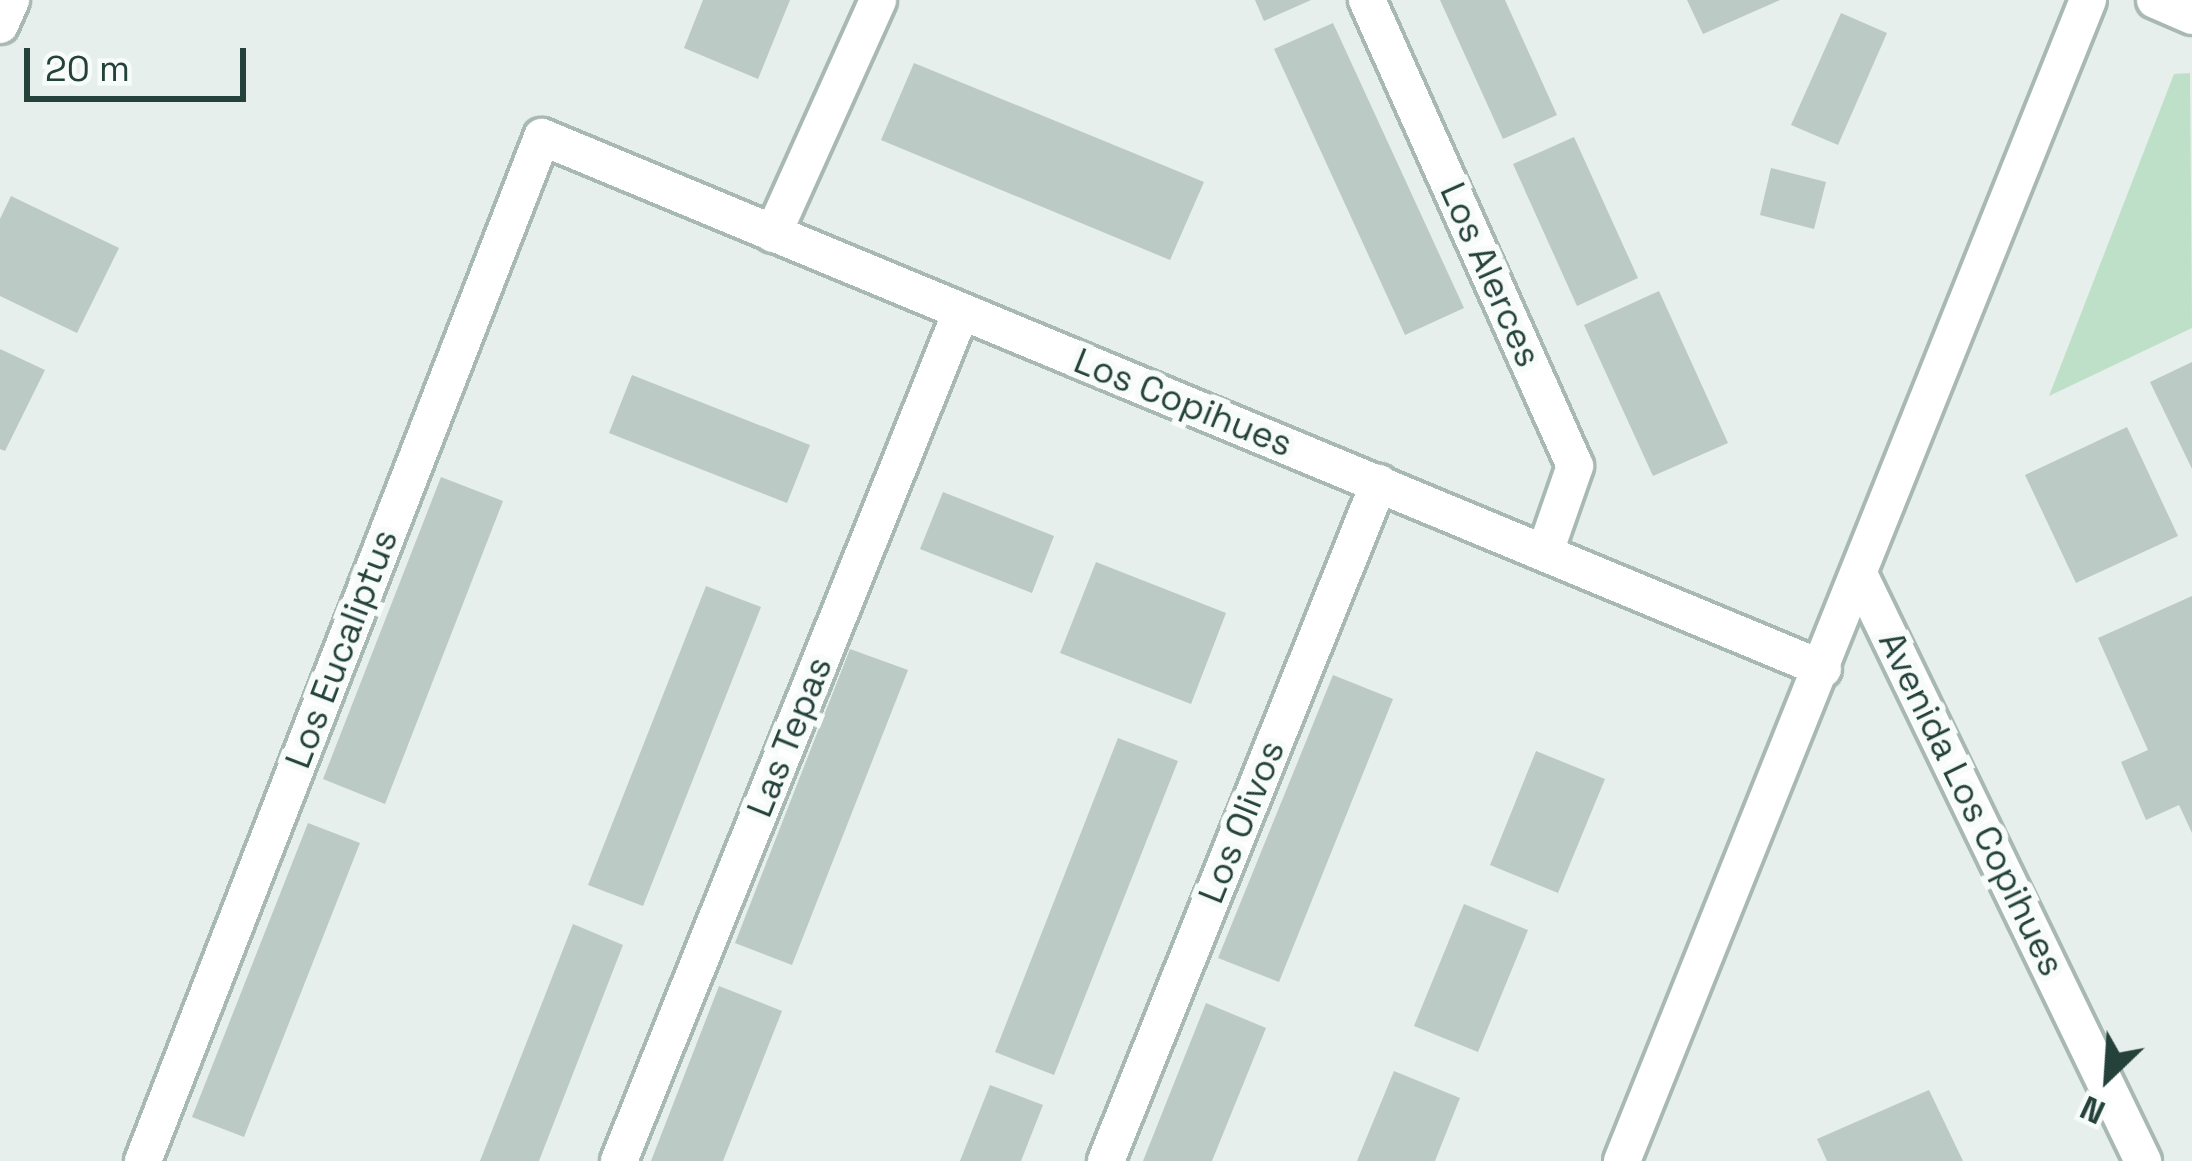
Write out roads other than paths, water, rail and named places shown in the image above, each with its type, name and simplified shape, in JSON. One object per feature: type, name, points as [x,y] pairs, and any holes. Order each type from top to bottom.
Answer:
[{"type":"street","points":[[0,25],[11,0]]},
{"type":"street","points":[[773,234],[878,0]]},
{"type":"street","name":"Los Alerces","points":[[1367,0],[1575,466],[1546,552]]},
{"type":"street","points":[[1622,1161],[1861,578],[2088,0]]},
{"type":"street","points":[[2155,0],[2192,16]]},
{"type":"street","name":"Los Copihues","points":[[542,137],[1823,669]]},
{"type":"street","name":"Los Eucaliptus","points":[[142,1161],[542,137]]},
{"type":"street","name":"Las Tepas","points":[[619,1161],[961,312]]},
{"type":"street","name":"Los Olivos","points":[[1106,1161],[1379,483]]},
{"type":"street","name":"Avenida Los Copihues","points":[[1861,578],[2143,1161]]}]
